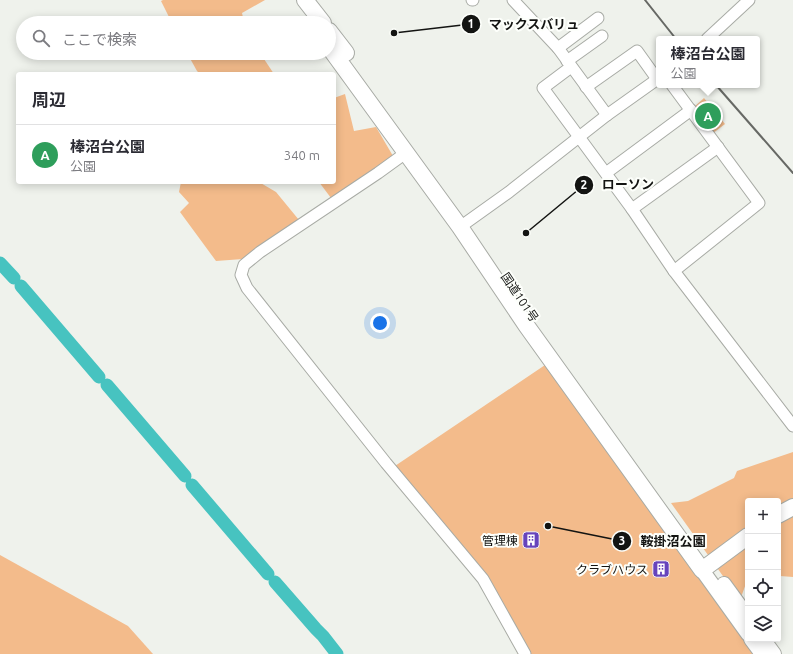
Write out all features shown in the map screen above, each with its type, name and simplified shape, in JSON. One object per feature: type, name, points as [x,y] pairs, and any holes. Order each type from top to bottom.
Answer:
[{"type":"highway","points":[[293,0],[306,16]]},
{"type":"highway","points":[[305,0],[318,16]]},
{"type":"highway","name":"国道101号","points":[[336,41],[464,224],[536,321],[706,567]]},
{"type":"highway","name":"国道101号","points":[[336,56],[407,152],[464,224]]},
{"type":"highway","points":[[781,513],[793,507]]},
{"type":"highway","points":[[706,567],[745,538]]},
{"type":"main road","points":[[706,567],[745,613]]},
{"type":"main road","points":[[706,567],[745,629]]},
{"type":"main road","points":[[753,642],[762,654]]},
{"type":"main road","points":[[765,642],[774,654]]},
{"type":"street","points":[[709,36],[749,0]]},
{"type":"street","points":[[518,2],[558,48],[607,115]]},
{"type":"street","points":[[558,48],[598,18]]},
{"type":"street","points":[[602,36],[543,88],[632,209],[674,271],[793,426]]},
{"type":"street","points":[[586,87],[637,50],[656,75]]},
{"type":"street","points":[[464,224],[509,192],[607,115],[656,79]]},
{"type":"street","points":[[674,88],[759,203],[674,271]]},
{"type":"street","points":[[606,173],[691,110]]},
{"type":"street","points":[[632,209],[718,148]]},
{"type":"street","points":[[407,152],[260,252],[244,265],[241,275],[247,288],[281,333],[386,463],[483,578],[524,654]]},
{"type":"shaded area","points":[[265,0],[242,13],[243,16],[168,16],[161,1]]},
{"type":"shaded area","points":[[191,60],[265,60],[273,72],[198,72]]},
{"type":"shaded area","points":[[345,94],[354,131],[376,127],[393,156],[334,202],[320,184],[336,184],[336,97]]},
{"type":"shaded area","points":[[704,98],[725,124],[712,134],[692,109]]},
{"type":"shaded area","points":[[181,184],[262,184],[276,192],[299,220],[243,259],[216,261],[180,212],[189,203],[179,192]]},
{"type":"shaded area","points":[[548,363],[754,654],[518,654],[478,580],[386,472]]},
{"type":"shaded area","points":[[793,452],[793,577],[781,576],[781,498],[745,498],[745,586],[740,600],[671,503],[688,501],[734,478],[737,471]]},
{"type":"shaded area","points":[[0,555],[128,626],[153,654],[0,654]]},
{"type":"waterway","points":[[0,263],[14,278]]},
{"type":"waterway","points":[[21,286],[99,377]]},
{"type":"waterway","points":[[107,385],[185,476]]},
{"type":"waterway","points":[[192,485],[268,574]]},
{"type":"waterway","points":[[275,582],[337,654]]},
{"type":"railway","points":[[645,0],[674,36]]},
{"type":"railway","points":[[719,88],[793,173]]},
{"type":"place","name":"マックスバリュ","points":[[394,33]]},
{"type":"place","name":"棒沼台公園","points":[[708,116]]},
{"type":"place","name":"ローソン","points":[[526,233]]},
{"type":"place","name":"鞍掛沼公園","points":[[548,526]]},
{"type":"place","name":"管理棟","points":[[531,540]]},
{"type":"place","name":"クラブハウス","points":[[661,569]]}]
